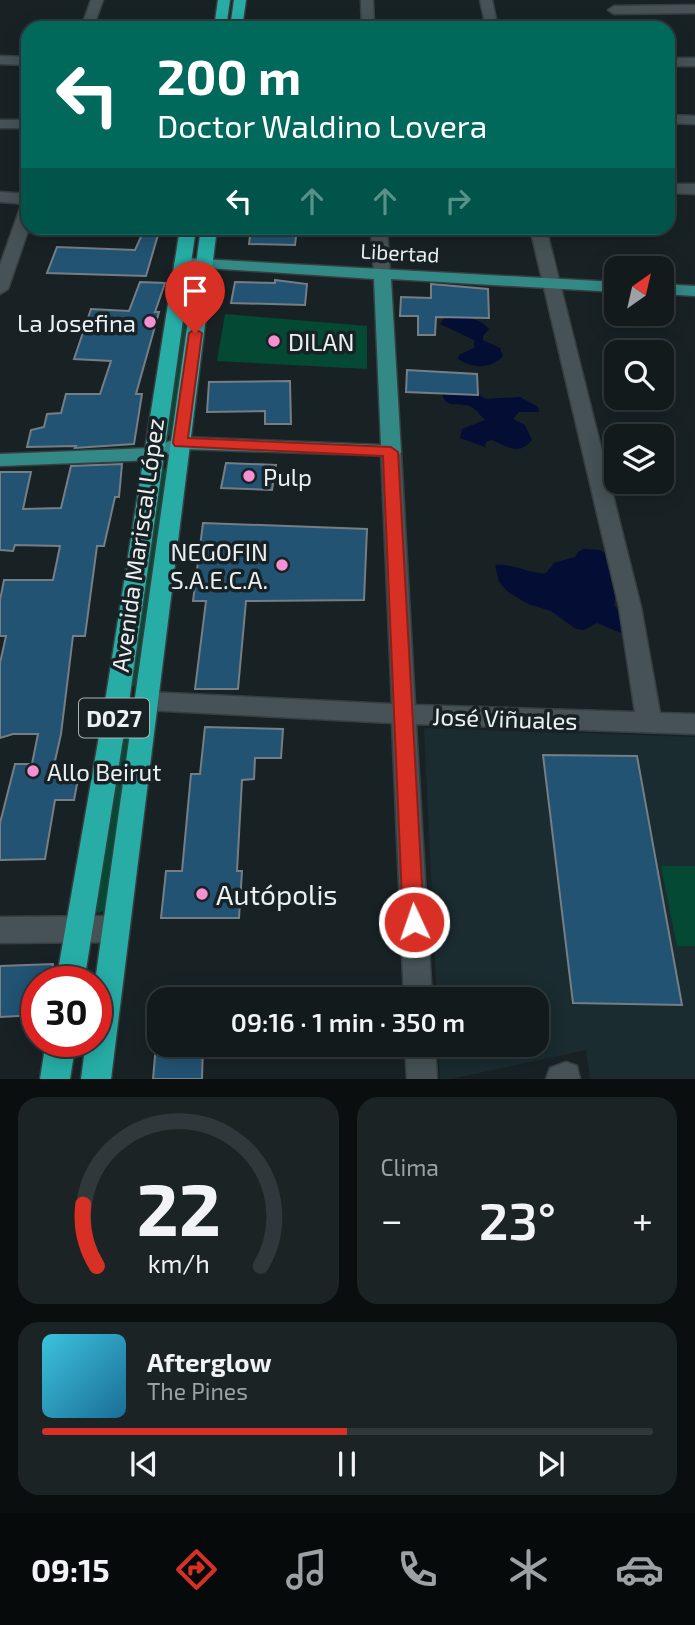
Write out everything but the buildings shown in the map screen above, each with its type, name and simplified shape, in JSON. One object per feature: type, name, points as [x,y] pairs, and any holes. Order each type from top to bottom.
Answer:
[{"type":"highway","points":[[221,21],[224,0]]},
{"type":"highway","points":[[237,21],[240,0]]},
{"type":"highway","name":"Avenida Mariscal López","points":[[96,1079],[147,701],[165,449],[187,235]]},
{"type":"highway","name":"Avenida Mariscal López","points":[[72,966],[117,702],[208,235]]},
{"type":"highway","points":[[55,1079],[58,1057]]},
{"type":"main road","name":"Libertad","points":[[182,264],[604,286]]},
{"type":"main road","points":[[0,460],[165,449],[391,452],[382,274]]},
{"type":"main road","points":[[674,290],[695,291]]},
{"type":"street","points":[[90,21],[97,0]]},
{"type":"street","points":[[367,0],[368,21]]},
{"type":"street","points":[[486,0],[490,21]]},
{"type":"street","points":[[614,10],[695,9]]},
{"type":"street","points":[[0,60],[21,61]]},
{"type":"street","points":[[675,62],[695,62]]},
{"type":"street","points":[[675,119],[695,120]]},
{"type":"street","points":[[0,124],[21,124]]},
{"type":"street","points":[[675,188],[695,189]]},
{"type":"street","points":[[0,197],[21,198]]},
{"type":"street","points":[[1,284],[21,228]]},
{"type":"street","points":[[379,235],[382,274]]},
{"type":"street","points":[[540,235],[630,607],[649,722]]},
{"type":"street","points":[[391,452],[417,987]]},
{"type":"street","name":"José Viñuales","points":[[147,701],[403,714],[695,724]]},
{"type":"street","points":[[0,930],[116,929]]},
{"type":"street","points":[[421,1057],[422,1079]]},
{"type":"shaded area","points":[[424,728],[695,737],[695,1079],[590,1079],[586,1050],[451,1079],[440,1079],[439,1057],[549,1057],[549,987],[436,987]]},
{"type":"green space","points":[[194,279],[170,436],[166,435],[188,280]]},
{"type":"green space","name":"DILAN","points":[[225,314],[367,326],[367,369],[217,361]]},
{"type":"green space","points":[[161,468],[167,469],[137,685],[130,688]]},
{"type":"green space","points":[[126,711],[133,713],[105,910],[98,913],[96,909]]},
{"type":"green space","points":[[661,866],[695,866],[695,946],[677,946]]},
{"type":"water","points":[[445,317],[469,318],[485,325],[489,329],[483,340],[500,348],[503,356],[493,364],[481,366],[458,359],[459,355],[474,348],[474,340],[440,324]]},
{"type":"water","points":[[441,387],[466,387],[486,399],[520,397],[538,407],[539,412],[519,412],[513,419],[525,425],[532,440],[518,449],[492,440],[486,442],[485,447],[460,438],[462,429],[485,420],[468,406],[445,400]]},
{"type":"water","points":[[584,549],[600,550],[607,554],[616,593],[614,605],[624,616],[629,630],[621,633],[597,623],[584,630],[576,629],[551,611],[528,604],[508,592],[499,582],[495,565],[546,573],[554,563],[575,557]]},
{"type":"place","name":"La Josefina","points":[[150,322]]},
{"type":"place","name":"DILAN","points":[[274,341]]},
{"type":"place","name":"Pulp","points":[[249,476]]},
{"type":"place","name":"NEGOFIN S.A.E.C.A.","points":[[282,565]]},
{"type":"place","name":"Allo Beirut","points":[[33,771]]},
{"type":"place","name":"Autópolis","points":[[202,894]]},
{"type":"route","points":[[195,333],[181,443],[391,452],[414,922]]}]
